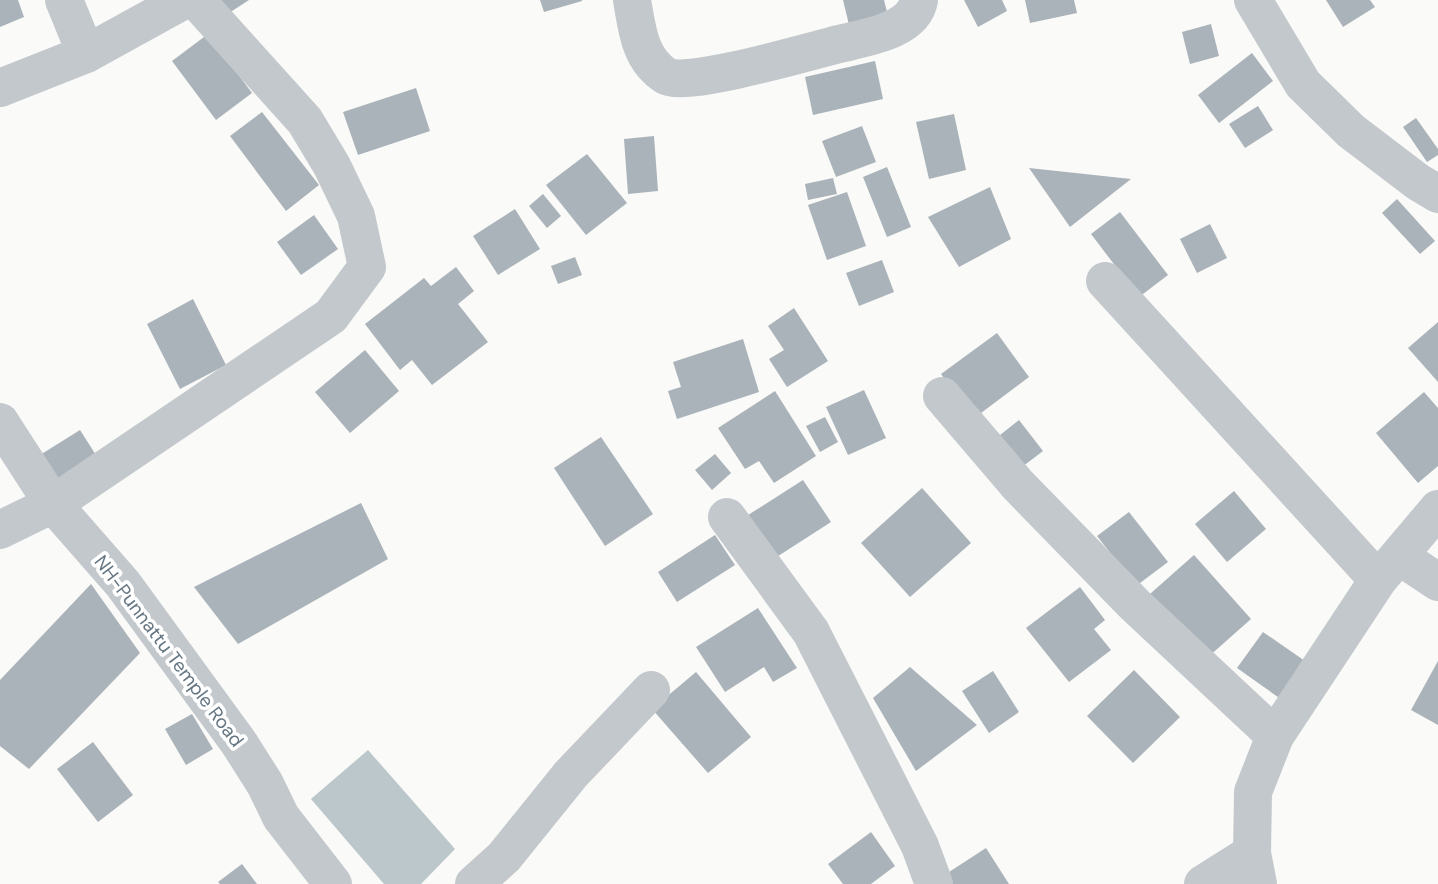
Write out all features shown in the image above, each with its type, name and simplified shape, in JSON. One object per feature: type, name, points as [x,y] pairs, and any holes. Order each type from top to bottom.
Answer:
[{"type":"street","points":[[64,0],[86,54]]},
{"type":"street","points":[[0,88],[86,54],[184,0]]},
{"type":"street","points":[[0,530],[53,504],[331,316],[367,267],[356,216],[332,166],[305,121],[196,0]]},
{"type":"street","points":[[632,0],[640,44],[650,62],[668,78],[686,79],[765,63],[876,35],[900,24],[918,9],[919,0]]},
{"type":"street","points":[[1253,0],[1304,84],[1351,131],[1438,194]]},
{"type":"street","points":[[1105,281],[1388,568],[1438,582]]},
{"type":"street","points":[[942,396],[1018,485],[1135,605],[1275,736]]},
{"type":"street","name":"NH-Punnattu Temple Road","points":[[0,422],[53,504],[123,584],[239,743],[265,784],[281,817],[333,884]]},
{"type":"street","points":[[1203,884],[1255,869],[1253,792],[1275,736],[1388,568],[1438,509]]},
{"type":"street","points":[[727,517],[811,632],[920,846],[934,884]]},
{"type":"street","points":[[474,884],[504,857],[571,774],[651,690]]},
{"type":"shaded area","points":[[368,750],[455,849],[421,884],[384,884],[311,799]]},
{"type":"building","points":[[0,0],[18,0],[24,17],[0,27]]},
{"type":"building","points":[[220,0],[249,0],[229,13]]},
{"type":"building","points":[[540,0],[582,0],[582,1],[544,12]]},
{"type":"building","points":[[843,0],[884,0],[890,24],[851,33]]},
{"type":"building","points":[[964,0],[1002,0],[1007,11],[978,27]]},
{"type":"building","points":[[1025,0],[1074,0],[1077,13],[1030,23]]},
{"type":"building","points":[[1326,0],[1370,0],[1375,7],[1343,27]]},
{"type":"building","points":[[1211,24],[1219,56],[1190,64],[1182,32]]},
{"type":"building","points":[[208,34],[252,93],[216,120],[172,61]]},
{"type":"building","points":[[1252,53],[1273,81],[1219,123],[1198,95]]},
{"type":"building","points":[[875,61],[883,99],[813,115],[805,77]]},
{"type":"building","points":[[416,88],[430,131],[358,155],[343,112]]},
{"type":"building","points":[[1258,106],[1273,130],[1245,148],[1229,124]]},
{"type":"building","points":[[262,112],[319,185],[286,211],[230,136]]},
{"type":"building","points":[[954,114],[966,170],[929,179],[916,122]]},
{"type":"building","points":[[1416,118],[1438,149],[1438,155],[1427,162],[1403,127]]},
{"type":"building","points":[[862,126],[876,162],[836,177],[822,141]]},
{"type":"building","points":[[654,136],[658,191],[628,194],[624,139]]},
{"type":"building","points":[[587,154],[627,203],[586,235],[546,185]]},
{"type":"building","points":[[887,167],[911,227],[887,237],[863,177]]},
{"type":"building","points":[[1029,168],[1131,179],[1070,227]]},
{"type":"building","points":[[833,178],[837,194],[808,200],[805,184]]},
{"type":"building","points":[[990,187],[1011,239],[959,267],[928,217]]},
{"type":"building","points":[[847,192],[866,246],[827,260],[808,205]]},
{"type":"building","points":[[543,194],[561,216],[547,228],[529,206]]},
{"type":"building","points":[[1397,199],[1435,241],[1420,254],[1382,213]]},
{"type":"building","points":[[515,209],[540,249],[498,275],[473,236]]},
{"type":"building","points":[[1120,212],[1168,275],[1139,297],[1091,234]]},
{"type":"building","points":[[314,215],[338,249],[301,275],[277,242]]},
{"type":"building","points":[[1210,224],[1227,258],[1197,273],[1180,239]]},
{"type":"building","points":[[575,257],[582,275],[558,284],[551,266]]},
{"type":"building","points":[[882,260],[894,292],[859,306],[846,273]]},
{"type":"building","points":[[456,267],[474,291],[458,304],[488,342],[432,385],[412,360],[400,370],[365,324],[424,278],[431,286]]},
{"type":"building","points":[[193,299],[226,365],[180,389],[147,324]]},
{"type":"building","points":[[794,308],[828,361],[787,387],[769,359],[784,350],[768,326]]},
{"type":"building","points":[[1438,322],[1438,382],[1408,348]]},
{"type":"building","points":[[997,333],[1029,377],[973,419],[941,374]]},
{"type":"building","points":[[743,339],[759,392],[677,419],[668,391],[681,387],[673,362]]},
{"type":"building","points":[[365,350],[399,391],[350,433],[315,392]]},
{"type":"building","points":[[864,390],[886,438],[848,455],[826,407]]},
{"type":"building","points":[[775,391],[816,456],[774,483],[759,461],[745,469],[718,428]]},
{"type":"building","points":[[1424,392],[1438,408],[1438,466],[1418,483],[1376,433]]},
{"type":"building","points":[[825,417],[838,442],[820,452],[806,426]]},
{"type":"building","points":[[1019,420],[1043,451],[1018,470],[995,439]]},
{"type":"building","points":[[80,430],[101,463],[61,488],[40,455]]},
{"type":"building","points":[[601,437],[653,514],[605,546],[554,468]]},
{"type":"building","points":[[715,454],[731,473],[712,490],[695,470]]},
{"type":"building","points":[[803,480],[831,522],[772,560],[745,517]]},
{"type":"building","points":[[922,488],[971,543],[910,597],[861,543]]},
{"type":"building","points":[[1234,491],[1266,529],[1227,562],[1195,524]]},
{"type":"building","points":[[361,503],[388,559],[238,644],[194,587]]},
{"type":"building","points":[[1129,512],[1168,562],[1136,586],[1097,536]]},
{"type":"building","points":[[715,535],[735,565],[677,602],[658,572]]},
{"type":"building","points":[[1194,555],[1251,619],[1207,658],[1150,594]]},
{"type":"building","points":[[91,584],[140,653],[29,769],[0,746],[0,680]]},
{"type":"building","points":[[1080,587],[1105,620],[1094,629],[1111,650],[1069,682],[1026,628]]},
{"type":"building","points":[[758,608],[797,668],[773,682],[764,667],[725,692],[696,647]]},
{"type":"building","points":[[1263,632],[1305,661],[1285,702],[1237,668]]},
{"type":"building","points":[[1438,661],[1438,725],[1411,710]]},
{"type":"building","points":[[910,667],[977,725],[916,771],[873,698]]},
{"type":"building","points":[[1134,670],[1180,717],[1133,763],[1087,716]]},
{"type":"building","points":[[993,671],[1019,712],[989,733],[962,691]]},
{"type":"building","points":[[696,672],[751,737],[708,773],[652,709]]},
{"type":"building","points":[[192,714],[213,749],[186,765],[165,729]]},
{"type":"building","points":[[93,742],[133,795],[98,822],[57,769]]},
{"type":"building","points":[[871,832],[895,866],[871,884],[843,884],[828,864]]},
{"type":"building","points":[[986,848],[1009,884],[952,884],[946,874]]},
{"type":"building","points":[[242,864],[257,884],[218,882]]}]
